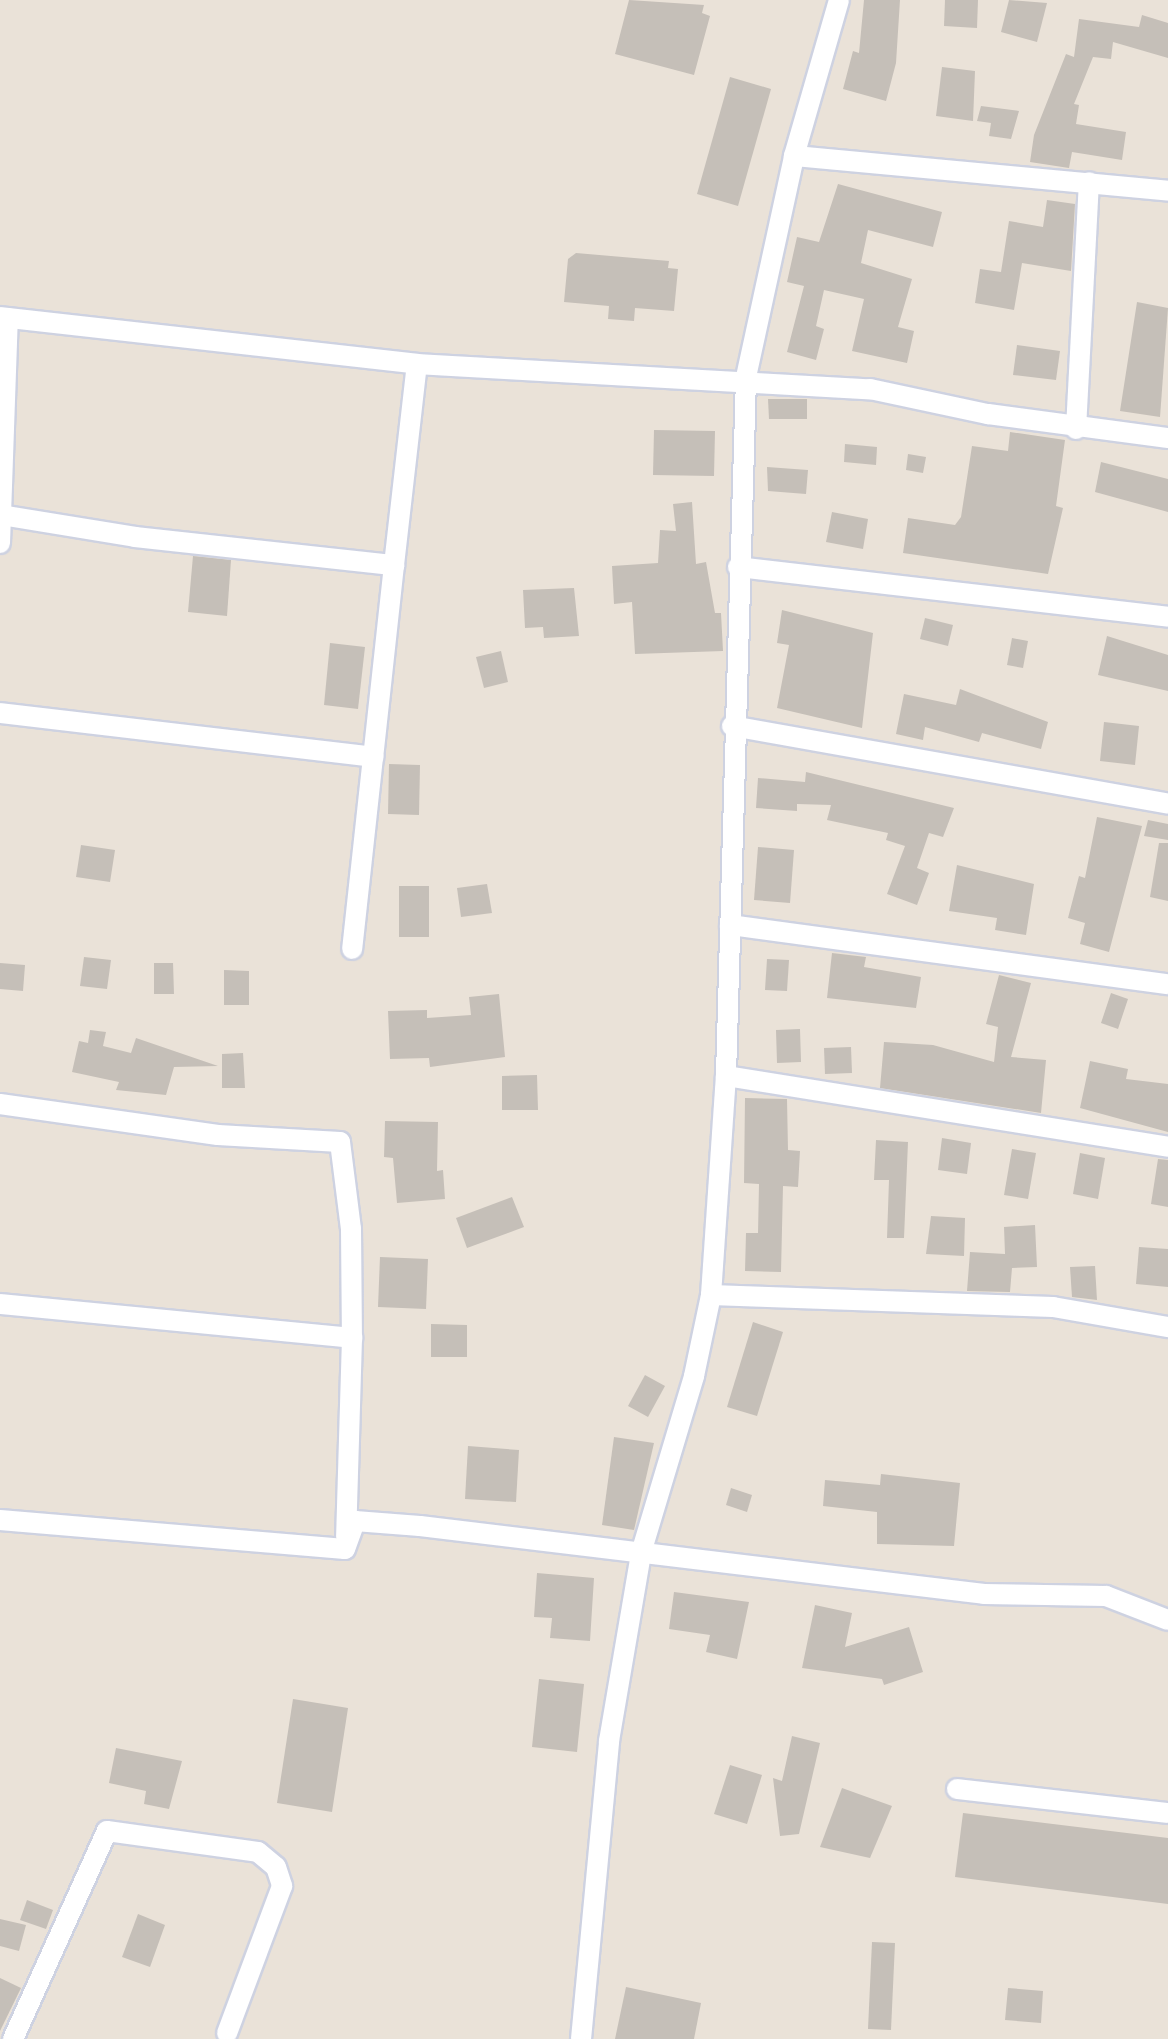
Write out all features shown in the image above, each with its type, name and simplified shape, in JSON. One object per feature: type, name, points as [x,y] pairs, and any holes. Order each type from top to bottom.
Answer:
[{"type":"street","points":[[581,2039],[609,1741],[641,1553],[694,1376],[711,1295],[726,1076],[732,726],[746,377],[794,156],[839,0]]},
{"type":"street","points":[[794,156],[1168,191]]},
{"type":"street","points":[[1076,429],[1089,182]]},
{"type":"street","points":[[0,543],[4,318],[417,364],[746,377],[870,389],[1076,429],[1168,438]]},
{"type":"street","points":[[352,949],[417,364]]},
{"type":"street","points":[[1,515],[135,537],[394,565]]},
{"type":"street","points":[[738,567],[1168,617]]},
{"type":"street","points":[[0,713],[373,757]]},
{"type":"street","points":[[732,726],[1168,804]]},
{"type":"street","points":[[730,925],[1168,984]]},
{"type":"street","points":[[726,1076],[1168,1147]]},
{"type":"street","points":[[0,1104],[218,1135],[340,1142],[351,1229],[352,1338],[345,1549]]},
{"type":"street","points":[[711,1295],[1053,1307],[1168,1327]]},
{"type":"street","points":[[0,1304],[352,1338]]},
{"type":"street","points":[[0,1520],[345,1549]]},
{"type":"street","points":[[345,1549],[355,1521],[984,1594],[1106,1596],[1168,1620]]},
{"type":"street","points":[[957,1789],[1168,1813]]},
{"type":"street","points":[[13,2039],[107,1831],[258,1852],[276,1867],[282,1886],[227,2033]]},
{"type":"building","points":[[629,0],[704,5],[702,13],[710,16],[694,75],[615,54]]},
{"type":"building","points":[[864,0],[900,0],[896,63],[886,101],[843,89],[853,51],[859,53]]},
{"type":"building","points":[[945,0],[978,0],[977,28],[944,26]]},
{"type":"building","points":[[1009,0],[1047,3],[1037,42],[1001,32]]},
{"type":"building","points":[[1142,15],[1168,23],[1168,58],[1113,42],[1111,59],[1093,57],[1074,104],[1079,105],[1076,124],[1126,132],[1122,160],[1072,152],[1069,168],[1030,162],[1034,135],[1066,54],[1074,57],[1079,19],[1139,27]]},
{"type":"building","points":[[942,67],[975,71],[973,121],[936,116]]},
{"type":"building","points":[[730,77],[771,89],[738,206],[697,194]]},
{"type":"building","points":[[981,106],[1019,111],[1011,139],[989,136],[991,123],[977,121]]},
{"type":"building","points":[[838,184],[942,212],[933,247],[868,230],[861,263],[912,279],[898,327],[914,331],[907,363],[852,351],[864,299],[824,290],[816,326],[824,329],[816,360],[787,352],[804,286],[787,282],[797,237],[819,242]]},
{"type":"building","points":[[1047,200],[1075,204],[1071,271],[1022,263],[1014,310],[975,303],[980,269],[1001,272],[1009,221],[1043,227]]},
{"type":"building","points":[[576,253],[669,261],[668,268],[678,269],[674,311],[635,308],[634,321],[608,319],[609,306],[564,302],[568,259]]},
{"type":"building","points":[[1137,302],[1168,308],[1160,417],[1120,411]]},
{"type":"building","points":[[1017,345],[1060,351],[1056,380],[1013,375]]},
{"type":"building","points":[[768,399],[807,399],[807,419],[769,419]]},
{"type":"building","points":[[654,430],[715,431],[714,476],[653,475]]},
{"type":"building","points":[[1010,432],[1065,440],[1056,506],[1063,508],[1048,574],[903,553],[908,518],[955,525],[961,517],[972,446],[1008,451]]},
{"type":"building","points":[[845,444],[877,447],[876,465],[844,462]]},
{"type":"building","points":[[908,454],[926,457],[923,473],[906,470]]},
{"type":"building","points":[[1101,462],[1168,479],[1168,512],[1095,492]]},
{"type":"building","points":[[767,467],[808,470],[806,494],[768,491]]},
{"type":"building","points":[[692,502],[696,564],[706,562],[715,613],[721,613],[723,651],[635,654],[632,602],[614,604],[612,566],[658,563],[660,530],[676,531],[673,504]]},
{"type":"building","points":[[832,512],[868,519],[863,549],[826,542]]},
{"type":"building","points":[[193,556],[231,560],[227,616],[188,612]]},
{"type":"building","points":[[574,588],[579,636],[544,638],[543,627],[525,628],[523,590]]},
{"type":"building","points":[[782,610],[873,633],[862,728],[777,708],[789,645],[777,643]]},
{"type":"building","points":[[925,618],[953,625],[948,646],[920,639]]},
{"type":"building","points":[[1107,636],[1168,655],[1168,691],[1098,675]]},
{"type":"building","points":[[1012,638],[1028,641],[1023,668],[1007,665]]},
{"type":"building","points":[[330,643],[365,647],[358,709],[324,705]]},
{"type":"building","points":[[501,651],[508,682],[484,688],[476,657]]},
{"type":"building","points":[[960,689],[1048,722],[1041,749],[982,733],[979,742],[925,727],[923,740],[896,734],[904,694],[956,705]]},
{"type":"building","points":[[1104,722],[1139,726],[1135,765],[1100,761]]},
{"type":"building","points":[[389,764],[420,765],[419,815],[388,814]]},
{"type":"building","points":[[806,772],[954,808],[943,837],[929,833],[917,868],[929,873],[917,905],[887,894],[905,846],[886,840],[888,833],[827,820],[831,805],[797,804],[797,811],[756,808],[758,778],[805,782]]},
{"type":"building","points":[[1097,817],[1142,826],[1109,952],[1080,944],[1085,923],[1068,918],[1079,876],[1085,878]]},
{"type":"building","points":[[1148,820],[1168,824],[1168,840],[1144,836]]},
{"type":"building","points":[[1159,843],[1168,843],[1168,901],[1150,897]]},
{"type":"building","points":[[81,845],[115,850],[110,882],[76,877]]},
{"type":"building","points":[[758,847],[794,850],[790,903],[754,900]]},
{"type":"building","points":[[957,865],[1034,884],[1026,935],[995,930],[997,918],[949,911]]},
{"type":"building","points":[[487,884],[492,913],[461,917],[457,888]]},
{"type":"building","points":[[399,886],[429,886],[429,937],[399,937]]},
{"type":"building","points":[[832,953],[866,957],[864,967],[921,977],[916,1008],[827,998]]},
{"type":"building","points":[[84,957],[111,960],[107,989],[80,986]]},
{"type":"building","points":[[767,959],[789,960],[787,991],[765,990]]},
{"type":"building","points":[[0,963],[25,965],[23,991],[0,989]]},
{"type":"building","points":[[154,963],[173,963],[174,994],[154,994]]},
{"type":"building","points":[[224,970],[249,971],[249,1005],[224,1005]]},
{"type":"building","points":[[999,975],[1031,983],[1011,1057],[1046,1060],[1041,1113],[880,1088],[884,1042],[933,1045],[994,1062],[998,1027],[986,1024]]},
{"type":"building","points":[[1111,993],[1128,999],[1118,1029],[1101,1023]]},
{"type":"building","points":[[499,994],[505,1057],[430,1067],[429,1058],[390,1059],[388,1011],[427,1010],[427,1018],[471,1015],[469,997]]},
{"type":"building","points":[[800,1029],[801,1062],[777,1063],[776,1030]]},
{"type":"building","points":[[90,1030],[106,1032],[103,1046],[131,1053],[136,1038],[218,1066],[174,1067],[166,1095],[116,1090],[119,1082],[72,1072],[79,1041],[88,1043]]},
{"type":"building","points":[[851,1047],[852,1073],[825,1074],[824,1048]]},
{"type":"building","points":[[243,1053],[245,1088],[222,1088],[222,1054]]},
{"type":"building","points":[[1090,1061],[1128,1069],[1126,1079],[1168,1084],[1168,1132],[1080,1108]]},
{"type":"building","points":[[537,1075],[538,1110],[502,1110],[502,1076]]},
{"type":"building","points":[[745,1098],[787,1099],[788,1150],[800,1151],[798,1187],[783,1186],[781,1272],[745,1271],[746,1233],[758,1233],[759,1184],[744,1183]]},
{"type":"building","points":[[385,1121],[438,1122],[437,1171],[443,1170],[445,1199],[397,1203],[393,1158],[384,1157]]},
{"type":"building","points":[[942,1138],[971,1143],[967,1174],[938,1170]]},
{"type":"building","points":[[876,1140],[908,1142],[904,1238],[887,1238],[889,1180],[874,1180]]},
{"type":"building","points":[[1012,1149],[1036,1153],[1028,1199],[1004,1195]]},
{"type":"building","points":[[1080,1153],[1105,1158],[1098,1199],[1073,1194]]},
{"type":"building","points":[[1158,1159],[1168,1160],[1168,1207],[1151,1204]]},
{"type":"building","points":[[512,1197],[524,1227],[467,1248],[456,1218]]},
{"type":"building","points":[[931,1216],[965,1218],[964,1256],[926,1254]]},
{"type":"building","points":[[1035,1225],[1037,1267],[1012,1268],[1010,1292],[967,1291],[970,1252],[1005,1254],[1004,1227]]},
{"type":"building","points":[[1139,1247],[1168,1249],[1168,1287],[1136,1284]]},
{"type":"building","points":[[380,1257],[428,1259],[426,1309],[378,1307]]},
{"type":"building","points":[[1095,1266],[1097,1300],[1072,1297],[1070,1267]]},
{"type":"building","points":[[753,1322],[783,1332],[757,1416],[727,1407]]},
{"type":"building","points":[[431,1324],[467,1325],[467,1357],[431,1357]]},
{"type":"building","points":[[645,1375],[665,1386],[648,1417],[628,1406]]},
{"type":"building","points":[[614,1437],[654,1443],[634,1530],[602,1525]]},
{"type":"building","points":[[468,1446],[519,1450],[516,1502],[465,1499]]},
{"type":"building","points":[[881,1474],[960,1483],[954,1546],[877,1544],[877,1512],[823,1506],[825,1480],[880,1485]]},
{"type":"building","points":[[731,1488],[752,1495],[747,1512],[726,1505]]},
{"type":"building","points":[[537,1573],[594,1578],[590,1641],[550,1638],[552,1618],[534,1617]]},
{"type":"building","points":[[674,1592],[749,1602],[737,1659],[706,1652],[710,1635],[669,1629]]},
{"type":"building","points":[[815,1605],[852,1613],[845,1647],[909,1627],[923,1672],[884,1685],[882,1679],[802,1668]]},
{"type":"building","points":[[539,1679],[584,1684],[577,1752],[532,1747]]},
{"type":"building","points":[[293,1699],[348,1708],[332,1812],[277,1803]]},
{"type":"building","points":[[792,1736],[820,1743],[799,1834],[780,1836],[773,1778],[782,1781]]},
{"type":"building","points":[[116,1748],[182,1761],[169,1809],[144,1804],[146,1791],[109,1783]]},
{"type":"building","points":[[730,1765],[762,1775],[747,1824],[714,1814]]},
{"type":"building","points":[[842,1788],[892,1806],[870,1858],[820,1847]]},
{"type":"building","points":[[963,1813],[1168,1838],[1168,1904],[955,1877]]},
{"type":"building","points":[[27,1900],[53,1910],[46,1929],[20,1920]]},
{"type":"building","points":[[138,1914],[165,1925],[150,1967],[122,1957]]},
{"type":"building","points":[[0,1919],[26,1925],[19,1951],[0,1946]]},
{"type":"building","points":[[872,1942],[895,1943],[891,2030],[868,2029]]},
{"type":"building","points":[[0,1978],[21,1988],[0,2031]]},
{"type":"building","points":[[626,1987],[701,2003],[694,2039],[615,2039]]},
{"type":"building","points":[[1008,1988],[1043,1991],[1041,2023],[1005,2020]]}]
